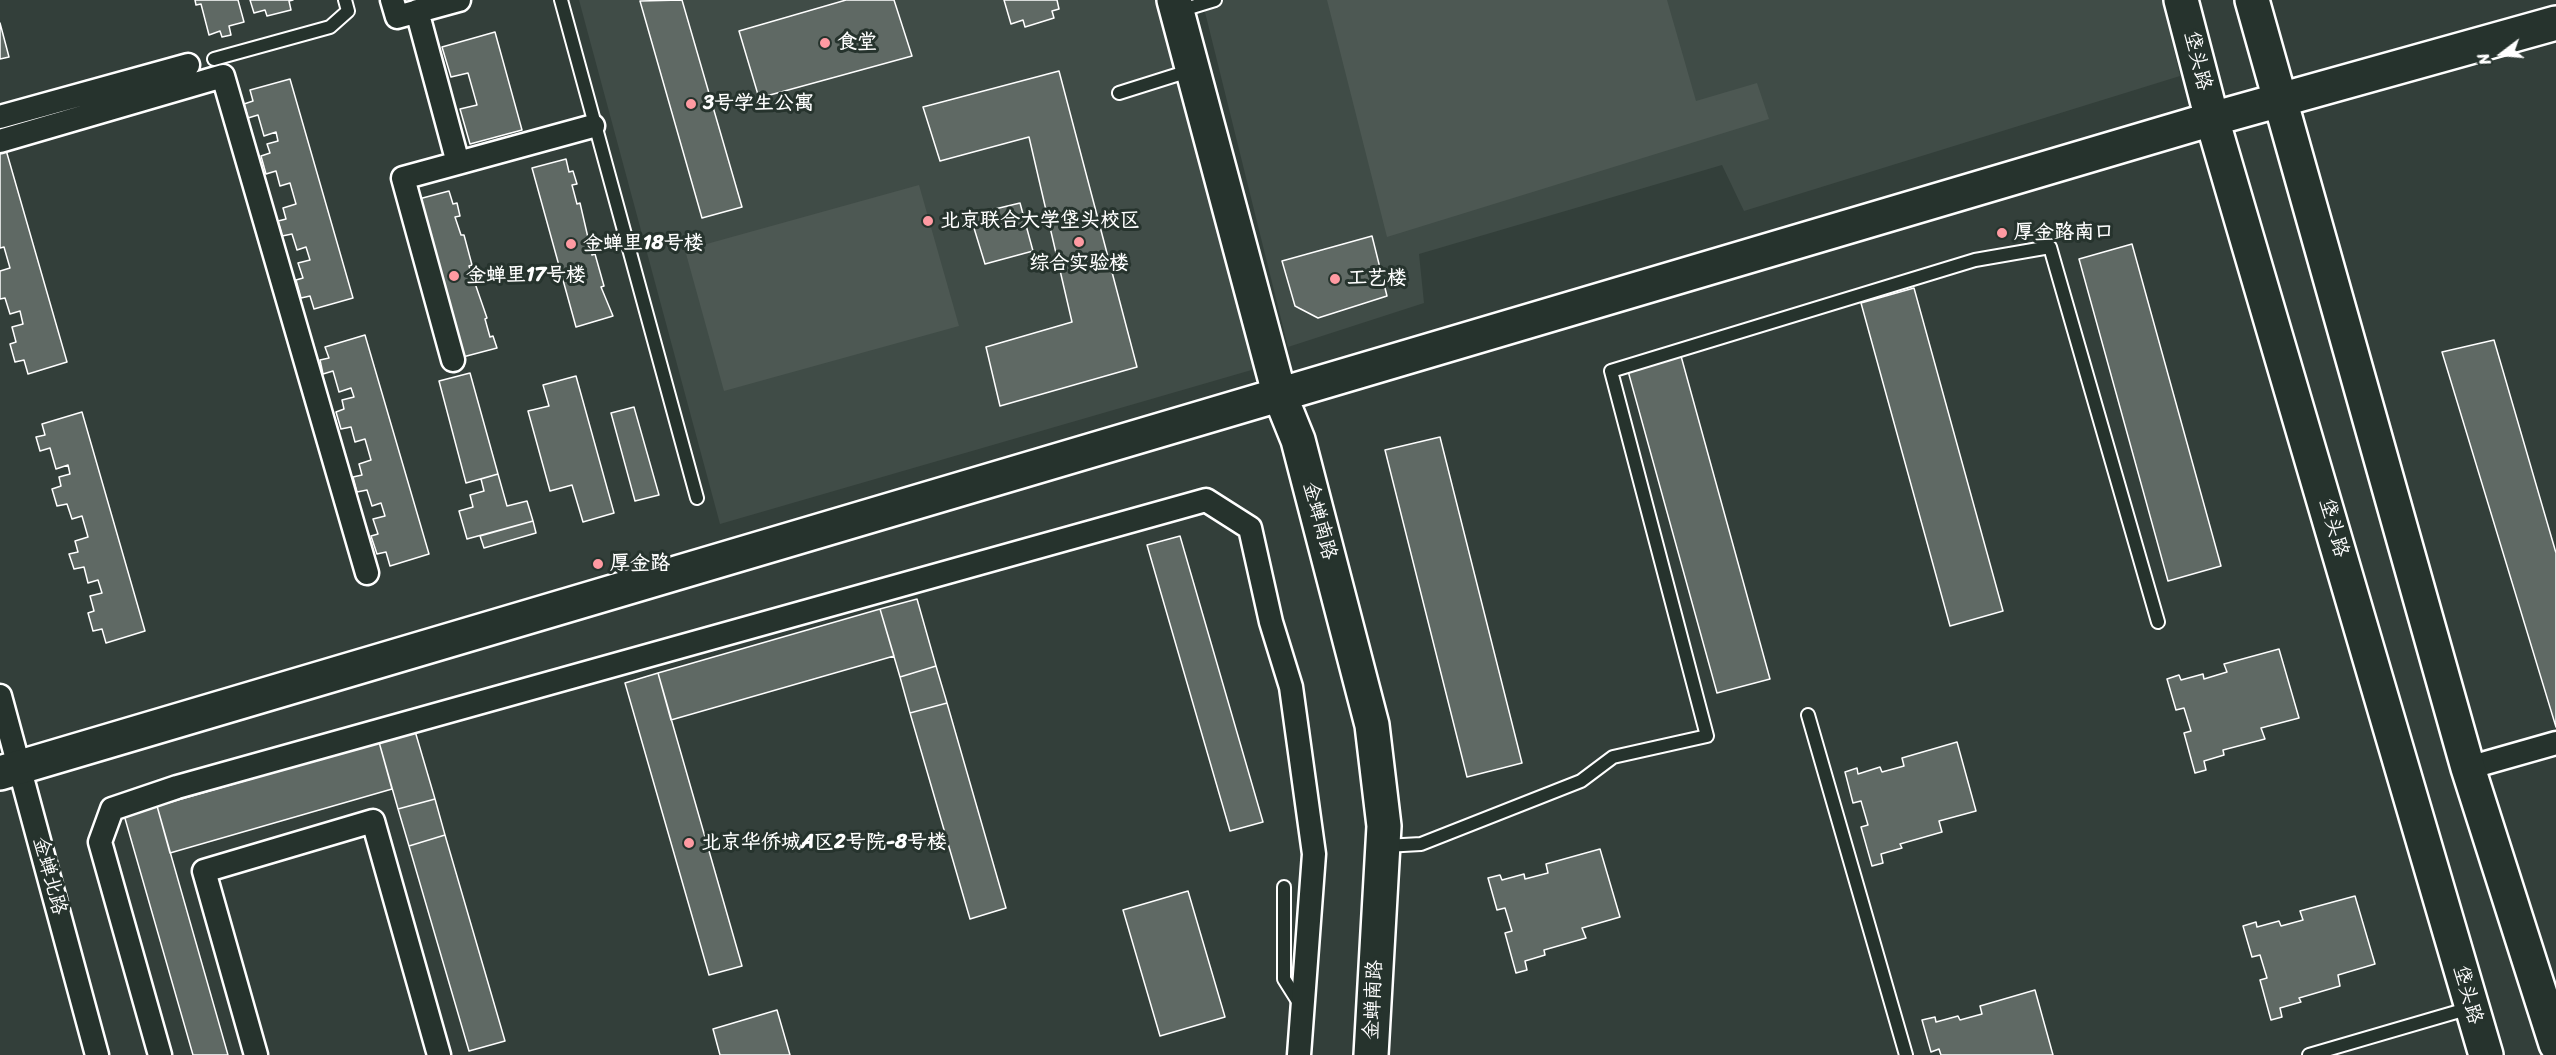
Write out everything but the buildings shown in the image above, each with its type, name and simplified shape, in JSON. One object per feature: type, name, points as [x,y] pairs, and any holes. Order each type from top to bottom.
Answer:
[{"type":"street","points":[[392,0],[397,17],[459,0]]},
{"type":"street","name":"垡头路","points":[[2181,0],[2212,119],[2486,1055]]},
{"type":"street","points":[[2252,0],[2468,768],[2556,1044]]},
{"type":"street","name":"金蝉南路","points":[[1176,5],[1279,393],[1298,440],[1372,725],[1384,826],[1371,1055]]},
{"type":"street","points":[[417,11],[458,164]]},
{"type":"street","points":[[10,770],[2212,119],[2556,23]]},
{"type":"street","points":[[0,117],[188,65]]},
{"type":"street","points":[[0,141],[223,76],[367,573]]},
{"type":"street","points":[[453,360],[403,178],[593,126]]},
{"type":"street","points":[[160,1055],[100,842],[112,809],[189,783],[1206,500],[1250,528],[1271,622],[1291,687],[1314,854],[1299,1055]]},
{"type":"street","name":"金蝉北路","points":[[0,696],[10,770],[97,1055]]},
{"type":"street","points":[[2468,768],[2556,743]]},
{"type":"street","points":[[256,1055],[204,870],[373,821],[439,1055]]},
{"type":"lane","points":[[214,59],[330,27],[348,12],[345,0]]},
{"type":"lane","points":[[561,0],[593,126],[697,498]]},
{"type":"lane","points":[[1176,5],[1215,0]]},
{"type":"lane","points":[[1119,93],[1193,70]]},
{"type":"lane","points":[[1383,846],[1421,843],[1571,785],[1581,781],[1613,757],[1707,736],[1611,371],[1974,260],[2050,247],[2158,622]]},
{"type":"lane","points":[[1808,715],[1906,1055]]},
{"type":"lane","points":[[1284,887],[1284,979],[1303,1009]]},
{"type":"lane","points":[[2309,1055],[2471,1008]]},
{"type":"shaded area","name":"北京联合大学垡头校区","points":[[579,0],[1160,0],[1255,369],[720,524]]},
{"type":"shaded area","points":[[1202,0],[2162,0],[2180,76],[1744,211],[1722,165],[1419,254],[1424,303],[1288,347]]},
{"type":"shaded area","points":[[1327,0],[1667,0],[1696,101],[1757,83],[1769,119],[1387,237]]},
{"type":"shaded area","points":[[919,185],[959,326],[724,391],[685,250]]},
{"type":"place","name":"食堂","points":[[825,43]]},
{"type":"place","name":"3号学生公寓","points":[[691,104]]},
{"type":"place","name":"北京联合大学垡头校区","points":[[928,221]]},
{"type":"place","name":"厚金路南口","points":[[2002,233]]},
{"type":"place","name":"综合实验楼","points":[[1079,242]]},
{"type":"place","name":"金蝉里18号楼","points":[[571,244]]},
{"type":"place","name":"金蝉里17号楼","points":[[454,276]]},
{"type":"place","name":"工艺楼","points":[[1335,279]]},
{"type":"place","name":"厚金路","points":[[598,564]]},
{"type":"place","name":"北京华侨城A区2号院-8号楼","points":[[689,843]]}]
